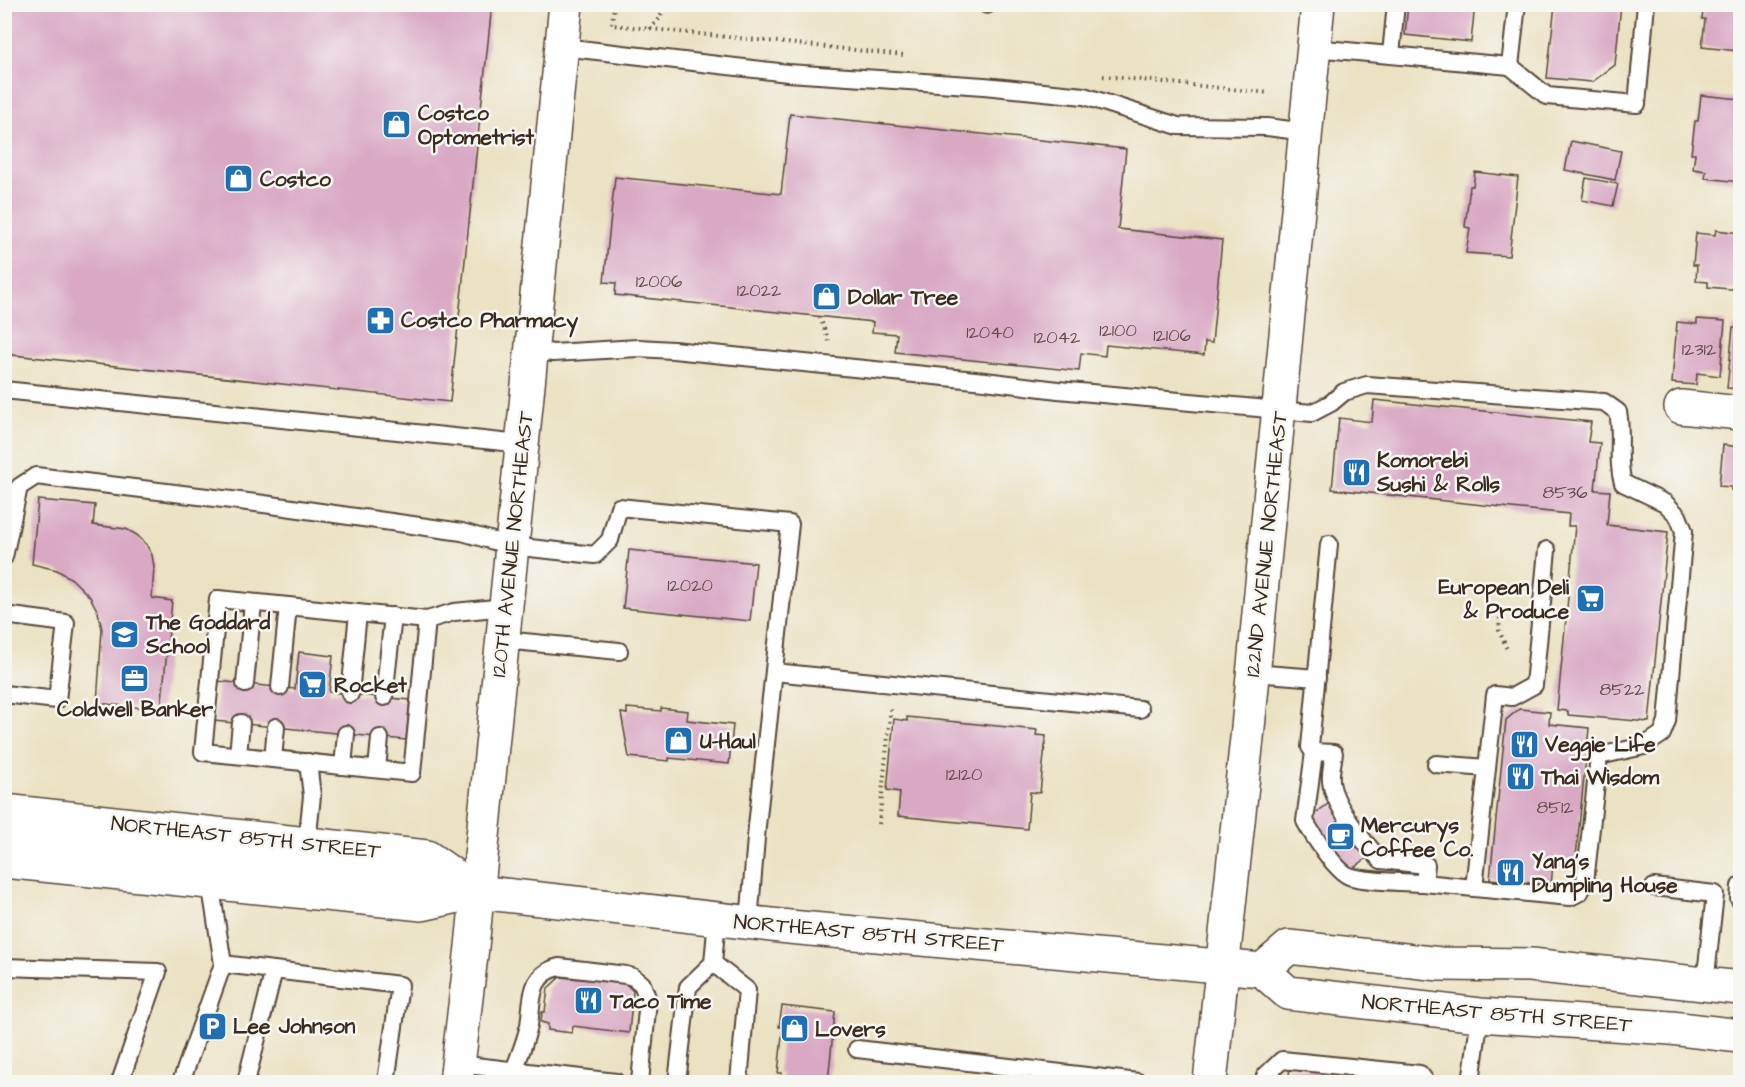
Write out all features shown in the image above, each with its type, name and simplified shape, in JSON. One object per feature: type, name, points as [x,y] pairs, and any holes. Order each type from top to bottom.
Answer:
[{"type":"main road","name":"120TH AVENUE NORTHEAST","points":[[457,1073],[503,640],[566,4]]},
{"type":"main road","name":"122ND AVENUE NORTHEAST","points":[[1210,1083],[1224,966],[1318,4]]},
{"type":"main road","points":[[1681,407],[1740,413]]},
{"type":"main road","name":"NORTHEAST 85TH STREET","points":[[4,811],[427,857],[477,892]]},
{"type":"main road","points":[[4,836],[406,877],[477,892]]},
{"type":"main road","name":"NORTHEAST 85TH STREET","points":[[4,861],[422,904],[477,892],[717,919],[1224,966],[1262,970],[1288,993],[1480,1015],[1671,1028],[1740,1036]]},
{"type":"main road","name":"NORTHEAST 85TH STREET","points":[[1262,970],[1289,947],[1440,964],[1532,965],[1740,988]]},
{"type":"lane","points":[[1391,54],[1396,4]]},
{"type":"lane","points":[[1510,66],[1517,4]]},
{"type":"lane","points":[[1314,48],[1510,66],[1547,96],[1637,104],[1646,4]]},
{"type":"lane","points":[[561,47],[788,73],[984,86],[1084,96],[1178,126],[1267,127],[1306,132]]},
{"type":"lane","points":[[532,351],[553,353],[638,348],[673,350],[1077,392],[1312,413],[1331,403],[1344,392],[1367,385],[1604,402],[1618,412],[1619,470],[1623,483],[1665,503],[1678,516],[1684,531],[1667,721],[1662,734],[1644,746],[1599,756],[1585,882],[1580,892],[1570,897],[1362,879],[1349,876],[1339,869],[1305,821],[1314,752],[1310,747],[1329,544]]},
{"type":"lane","points":[[4,390],[522,444]]},
{"type":"lane","points":[[4,557],[19,487],[36,476],[252,502],[462,532],[511,546],[595,555],[610,540],[619,507],[790,524],[757,826],[749,922]]},
{"type":"lane","points":[[1474,888],[1495,696],[1512,697],[1534,685],[1547,550]]},
{"type":"lane","points":[[427,620],[412,773],[203,752],[218,599],[427,620],[454,612],[506,607]]},
{"type":"lane","points":[[245,684],[253,603]]},
{"type":"lane","points":[[280,687],[288,606]]},
{"type":"lane","points":[[350,694],[358,613]]},
{"type":"lane","points":[[4,615],[66,623],[57,700],[4,694]]},
{"type":"lane","points":[[384,698],[393,616]]},
{"type":"lane","points":[[503,640],[619,651]]},
{"type":"lane","points":[[774,672],[1140,709]]},
{"type":"lane","points":[[1253,673],[1317,678]]},
{"type":"lane","points":[[238,755],[241,723]]},
{"type":"lane","points":[[273,759],[276,727]]},
{"type":"lane","points":[[343,766],[345,734]]},
{"type":"lane","points":[[377,770],[380,738]]},
{"type":"lane","points":[[1314,752],[1334,753],[1331,782],[1337,802],[1370,849],[1381,860],[1426,865],[1424,883]]},
{"type":"lane","points":[[307,843],[312,796],[308,762]]},
{"type":"lane","points":[[1436,764],[1487,768]]},
{"type":"lane","points":[[181,1083],[223,964],[210,882]]},
{"type":"lane","points":[[1654,887],[1715,894],[1705,984]]},
{"type":"lane","points":[[677,1083],[688,987],[712,963],[717,919]]},
{"type":"lane","points":[[712,963],[747,990],[739,1083]]},
{"type":"lane","points":[[223,964],[400,985],[386,1083]]},
{"type":"lane","points":[[4,967],[159,972],[120,1083]]},
{"type":"lane","points":[[514,1071],[528,1027],[532,994],[536,984],[550,969],[559,967],[626,975],[642,984],[648,1000],[640,1083]]},
{"type":"lane","points":[[246,1083],[274,970]]},
{"type":"lane","points":[[1471,1083],[1480,1015]]},
{"type":"lane","points":[[857,1049],[1138,1083]]},
{"type":"lane","points":[[1264,1083],[1265,1076],[1282,1060],[1420,1074],[1426,1083]]},
{"type":"lane","points":[[457,1073],[514,1071],[616,1083]]},
{"type":"path","points":[[650,29],[661,17],[662,4]]},
{"type":"path","points":[[820,318],[829,344]]},
{"type":"path","points":[[1500,618],[1499,630],[1508,652]]},
{"type":"path","points":[[879,824],[893,685]]},
{"type":"building","name":"Costco","points":[[4,4],[492,4],[450,402],[4,354]]},
{"type":"building","points":[[1408,4],[1475,4],[1471,42],[1405,35]]},
{"type":"building","points":[[1555,4],[1621,4],[1615,65],[1592,82],[1547,78]]},
{"type":"building","points":[[1704,4],[1740,4],[1738,51],[1702,47]]},
{"type":"building","points":[[1701,95],[1740,99],[1740,182],[1705,178],[1706,171],[1693,169],[1695,154],[1691,154]]},
{"type":"building","points":[[790,114],[1126,149],[1118,229],[1222,240],[1212,343],[1205,342],[1204,355],[1106,345],[1105,356],[1081,353],[1079,371],[895,352],[897,334],[872,332],[873,322],[615,295],[616,283],[604,282],[615,177],[781,194]]},
{"type":"building","points":[[1571,141],[1621,151],[1615,180],[1565,170]]},
{"type":"building","points":[[1475,172],[1518,177],[1509,256],[1466,253],[1470,228],[1465,227],[1470,186],[1473,186]]},
{"type":"building","points":[[1586,178],[1618,184],[1613,206],[1582,200]]},
{"type":"building","points":[[1716,230],[1740,233],[1740,290],[1708,287],[1708,282],[1696,281],[1697,265],[1693,265],[1696,233],[1715,235]]},
{"type":"building","points":[[1697,319],[1725,321],[1720,376],[1697,373],[1696,385],[1672,383],[1677,322],[1697,324]]},
{"type":"building","points":[[1733,327],[1740,327],[1740,389],[1727,388]]},
{"type":"building","points":[[1374,400],[1591,422],[1588,442],[1600,443],[1595,490],[1610,491],[1607,525],[1668,532],[1649,722],[1568,715],[1568,711],[1557,710],[1575,526],[1568,526],[1569,514],[1332,489],[1339,418],[1372,422]]},
{"type":"building","points":[[1723,445],[1740,447],[1740,491],[1731,490],[1731,487],[1719,486]]},
{"type":"building","points":[[38,500],[95,505],[93,525],[126,529],[146,544],[152,555],[154,567],[152,598],[172,601],[161,710],[97,703],[102,629],[98,612],[90,597],[72,579],[57,570],[32,564]]},
{"type":"building","points":[[629,550],[756,563],[750,621],[623,608]]},
{"type":"building","points":[[299,652],[333,656],[329,692],[410,700],[406,740],[214,721],[218,681],[295,689]]},
{"type":"building","name":"U-Haul","points":[[627,708],[688,711],[687,720],[733,725],[729,764],[629,757],[621,713],[627,714]]},
{"type":"building","points":[[1519,709],[1550,712],[1549,724],[1589,728],[1575,866],[1553,864],[1551,885],[1490,879],[1506,720]]},
{"type":"building","points":[[907,717],[1037,730],[1036,735],[1046,736],[1040,793],[1030,792],[1027,829],[898,816],[900,792],[887,790],[894,719],[907,721]]},
{"type":"building","name":"Mercurys Coffee Co.","points":[[1332,801],[1371,855],[1348,872],[1309,818]]},
{"type":"building","name":"Taco Time","points":[[560,977],[625,983],[633,991],[629,1033],[573,1026],[572,1033],[548,1030],[548,1024],[541,1022],[542,1012],[545,1012],[548,988]]},
{"type":"building","points":[[782,1006],[835,1012],[828,1082],[781,1082],[782,1073],[778,1073],[783,1027],[779,1027]]},
{"type":"building","points":[[1290,1068],[1363,1076],[1363,1082],[1288,1082]]},
{"type":"place","name":"Costco Optometrist","points":[[397,125]]},
{"type":"place","name":"Costco","points":[[239,179]]},
{"type":"place","name":"Dollar Tree","points":[[827,297]]},
{"type":"place","name":"Costco Pharmacy","points":[[380,320]]},
{"type":"place","name":"Komorebi Sushi & Rolls","points":[[1356,472]]},
{"type":"place","name":"European Deli & Produce","points":[[1590,599]]},
{"type":"place","name":"The Goddard School","points":[[125,634]]},
{"type":"place","name":"Coldwell Banker","points":[[135,678]]},
{"type":"place","name":"Rocket","points":[[313,685]]},
{"type":"place","name":"U-Haul","points":[[679,741]]},
{"type":"place","name":"Veggie Life","points":[[1524,744]]},
{"type":"place","name":"Thai Wisdom","points":[[1520,777]]},
{"type":"place","name":"Mercurys Coffee Co.","points":[[1340,837]]},
{"type":"place","name":"Yang's Dumpling House","points":[[1511,873]]},
{"type":"place","name":"Taco Time","points":[[589,1001]]},
{"type":"place","name":"Lee Johnson","points":[[212,1026]]},
{"type":"place","name":"Lovers","points":[[794,1029]]}]
